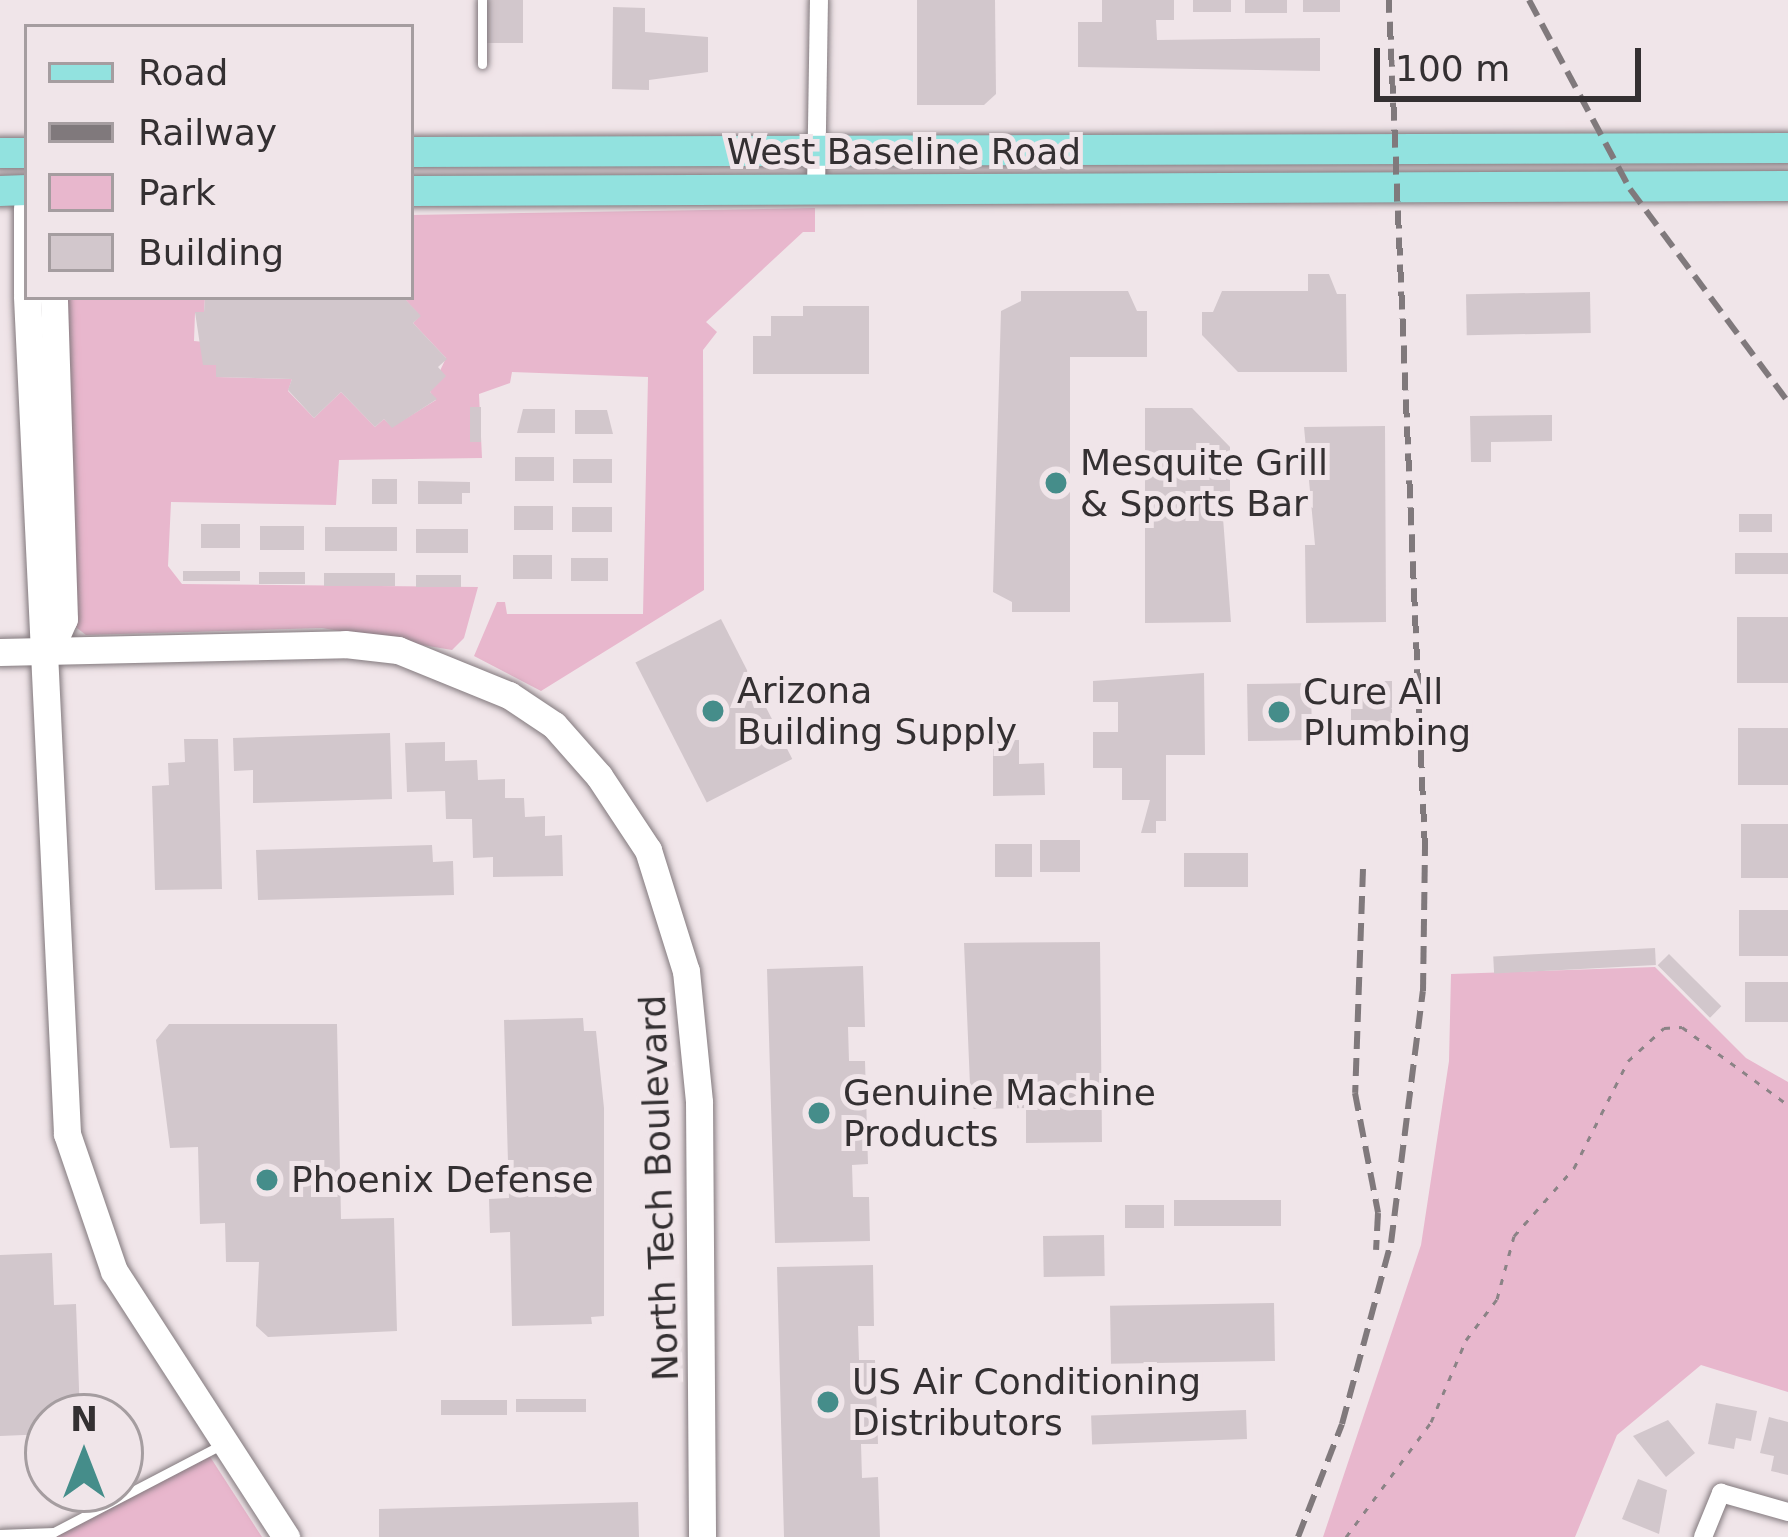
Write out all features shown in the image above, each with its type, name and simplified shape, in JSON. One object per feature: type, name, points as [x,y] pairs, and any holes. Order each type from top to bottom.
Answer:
[{"type":"main road","name":"West Baseline Road","points":[[414,152],[1788,152]]},
{"type":"main road","points":[[1183,152],[1183,190]]},
{"type":"main road","points":[[1692,189],[1706,173],[1788,152]]},
{"type":"main road","name":"West Baseline Road","points":[[414,191],[1788,186]]},
{"type":"street","points":[[816,190],[819,0]]},
{"type":"street","points":[[28,300],[64,619],[50,650],[59,1083],[67,1134],[114,1271],[286,1537]]},
{"type":"street","points":[[45,471],[54,300]]},
{"type":"street","name":"North Tech Boulevard","points":[[0,652],[398,650],[509,695],[554,725],[599,776],[648,850],[686,971],[699,1102],[702,1537]]},
{"type":"street","points":[[1703,1537],[1721,1492],[1788,1512]]},
{"type":"lane","points":[[482,0],[482,64]]},
{"type":"lane","points":[[0,1534],[54,1532],[225,1443]]},
{"type":"path","points":[[1346,1537],[1431,1422],[1466,1340],[1497,1299],[1514,1236],[1574,1168],[1628,1061],[1664,1028],[1682,1027],[1788,1105]]},
{"type":"green space","points":[[815,208],[815,232],[803,232],[706,322],[717,332],[703,350],[704,590],[541,691],[474,656],[497,602],[505,602],[507,614],[643,614],[648,377],[512,372],[510,383],[479,394],[482,458],[339,460],[336,505],[171,502],[168,566],[182,584],[478,587],[464,638],[452,650],[322,628],[86,635],[73,625],[66,300],[205,300],[204,312],[195,313],[194,341],[204,342],[203,364],[216,365],[216,377],[292,379],[288,391],[314,418],[341,392],[375,427],[384,419],[392,427],[436,400],[430,392],[446,358],[413,323],[420,316],[406,300],[414,300],[414,215]]},
{"type":"green space","points":[[1655,967],[1746,1058],[1788,1082],[1788,1392],[1701,1365],[1617,1435],[1575,1537],[1323,1537],[1421,1245],[1449,1061],[1451,974]]},
{"type":"green space","points":[[207,1452],[262,1537],[0,1537],[54,1532],[90,1513],[144,1513],[144,1485]]},
{"type":"building","points":[[486,0],[523,0],[523,43],[486,43]]},
{"type":"building","points":[[917,0],[995,0],[996,94],[984,105],[917,105]]},
{"type":"building","points":[[1102,0],[1174,0],[1174,20],[1156,20],[1157,40],[1320,38],[1320,71],[1078,67],[1078,22],[1102,22]]},
{"type":"building","points":[[1193,0],[1231,0],[1231,12],[1193,12]]},
{"type":"building","points":[[1245,0],[1287,0],[1287,13],[1245,13]]},
{"type":"building","points":[[1303,0],[1340,0],[1340,12],[1303,12]]},
{"type":"building","points":[[613,7],[645,8],[645,32],[708,37],[708,72],[649,80],[649,90],[612,89]]},
{"type":"building","points":[[1308,274],[1329,274],[1337,294],[1346,294],[1347,372],[1238,372],[1202,335],[1202,312],[1213,312],[1222,291],[1308,291]]},
{"type":"building","points":[[1021,291],[1128,291],[1137,311],[1147,311],[1147,357],[1070,357],[1070,612],[1012,612],[1012,602],[993,592],[1001,311],[1021,301]]},
{"type":"building","points":[[1590,292],[1591,333],[1467,335],[1466,294]]},
{"type":"building","points":[[205,300],[406,300],[421,316],[413,323],[447,359],[438,367],[446,376],[430,392],[437,399],[392,428],[384,419],[375,427],[341,392],[314,418],[288,390],[292,379],[216,377],[216,365],[203,365],[195,312],[204,312]]},
{"type":"building","points":[[803,306],[869,306],[869,374],[753,374],[753,336],[771,336],[771,316],[803,316]]},
{"type":"building","points":[[470,407],[481,407],[481,442],[470,442]]},
{"type":"building","points":[[1145,408],[1192,408],[1230,447],[1230,505],[1222,505],[1231,622],[1145,623]]},
{"type":"building","points":[[523,409],[555,409],[555,433],[517,433]]},
{"type":"building","points":[[575,410],[607,410],[613,434],[575,434]]},
{"type":"building","points":[[1552,415],[1552,441],[1491,442],[1491,462],[1471,462],[1470,416]]},
{"type":"building","points":[[1385,426],[1386,622],[1306,623],[1305,545],[1315,545],[1304,427]]},
{"type":"building","points":[[515,457],[554,457],[554,481],[515,481]]},
{"type":"building","points":[[573,459],[612,459],[612,483],[573,483]]},
{"type":"building","points":[[372,479],[397,479],[397,504],[372,504]]},
{"type":"building","points":[[418,481],[470,482],[470,493],[462,493],[462,504],[418,504]]},
{"type":"building","points":[[514,506],[553,506],[553,530],[514,530]]},
{"type":"building","points":[[572,507],[612,507],[612,532],[572,532]]},
{"type":"building","points":[[1739,514],[1772,514],[1772,532],[1739,532]]},
{"type":"building","points":[[201,524],[240,524],[240,548],[201,548]]},
{"type":"building","points":[[260,526],[304,526],[304,550],[260,550]]},
{"type":"building","points":[[325,527],[397,527],[397,551],[325,551]]},
{"type":"building","points":[[416,529],[468,529],[468,553],[416,553]]},
{"type":"building","points":[[1735,553],[1788,553],[1788,574],[1735,574]]},
{"type":"building","points":[[513,555],[552,555],[552,579],[513,579]]},
{"type":"building","points":[[571,558],[608,558],[608,581],[571,581]]},
{"type":"building","points":[[183,571],[240,571],[240,581],[183,581]]},
{"type":"building","points":[[259,572],[305,572],[305,584],[259,584]]},
{"type":"building","points":[[324,573],[395,573],[395,586],[324,586]]},
{"type":"building","points":[[416,575],[461,575],[461,587],[416,587]]},
{"type":"building","points":[[1737,617],[1788,617],[1788,683],[1737,683]]},
{"type":"building","name":"Arizona Building Supply","points":[[721,619],[792,759],[707,802],[635,663]]},
{"type":"building","points":[[1204,673],[1205,755],[1166,755],[1166,821],[1156,821],[1156,833],[1141,833],[1150,800],[1122,800],[1122,768],[1093,768],[1093,732],[1118,732],[1118,702],[1093,702],[1093,681]]},
{"type":"building","points":[[1351,681],[1392,681],[1392,746],[1351,746]]},
{"type":"building","name":"Cure All Plumbing","points":[[1311,683],[1312,740],[1248,741],[1247,684]]},
{"type":"building","points":[[1738,728],[1788,728],[1788,785],[1738,785]]},
{"type":"building","points":[[390,733],[392,799],[253,803],[253,770],[234,771],[233,738]]},
{"type":"building","points":[[184,739],[218,739],[222,889],[155,890],[152,786],[169,785],[168,763],[185,762]]},
{"type":"building","points":[[993,740],[1019,740],[1019,764],[1044,763],[1045,795],[993,796]]},
{"type":"building","points":[[445,742],[445,761],[477,760],[478,780],[505,779],[505,798],[524,798],[525,817],[545,816],[545,836],[562,835],[563,876],[493,877],[493,857],[473,858],[472,819],[446,819],[445,791],[407,792],[405,743]]},
{"type":"building","points":[[1741,824],[1788,824],[1788,878],[1741,878]]},
{"type":"building","points":[[1040,840],[1080,840],[1080,872],[1040,872]]},
{"type":"building","points":[[995,844],[1032,844],[1032,877],[995,877]]},
{"type":"building","points":[[432,845],[433,862],[453,861],[454,895],[258,900],[256,850]]},
{"type":"building","points":[[1184,853],[1248,853],[1248,887],[1184,887]]},
{"type":"building","points":[[1739,910],[1788,910],[1788,956],[1739,956]]},
{"type":"building","points":[[1100,942],[1102,1142],[1026,1143],[1026,1108],[971,1109],[964,943]]},
{"type":"building","points":[[1655,948],[1656,965],[1494,973],[1493,956]]},
{"type":"building","points":[[1669,954],[1721,1006],[1710,1018],[1658,965]]},
{"type":"building","name":"Genuine Machine Products","points":[[863,966],[865,1027],[848,1027],[849,1061],[865,1061],[868,1164],[852,1165],[853,1197],[869,1197],[870,1241],[775,1243],[767,969]]},
{"type":"building","points":[[1745,982],[1788,982],[1788,1022],[1745,1022]]},
{"type":"building","points":[[583,1018],[584,1031],[596,1031],[604,1108],[604,1316],[591,1317],[592,1324],[512,1326],[510,1232],[490,1233],[489,1199],[509,1198],[504,1020]]},
{"type":"building","name":"Phoenix Defense","points":[[169,1024],[337,1024],[341,1219],[394,1218],[397,1331],[268,1337],[256,1326],[259,1262],[226,1262],[225,1223],[200,1224],[198,1147],[170,1148],[156,1040]]},
{"type":"building","points":[[1174,1200],[1281,1200],[1281,1226],[1174,1226]]},
{"type":"building","points":[[1125,1205],[1164,1205],[1164,1228],[1125,1228]]},
{"type":"building","points":[[1104,1235],[1105,1276],[1044,1277],[1043,1236]]},
{"type":"building","points":[[52,1253],[54,1305],[76,1304],[79,1393],[24,1393],[24,1435],[0,1436],[0,1255]]},
{"type":"building","name":"US Air Conditioning Distributors","points":[[873,1265],[874,1326],[858,1326],[859,1360],[875,1360],[878,1444],[861,1444],[862,1478],[878,1477],[880,1537],[784,1537],[777,1267]]},
{"type":"building","points":[[1274,1303],[1275,1361],[1111,1364],[1110,1306]]},
{"type":"building","points":[[516,1399],[586,1399],[586,1412],[516,1412]]},
{"type":"building","points":[[441,1400],[507,1400],[507,1415],[441,1415]]},
{"type":"building","points":[[1716,1403],[1757,1411],[1751,1441],[1736,1438],[1734,1449],[1708,1444]]},
{"type":"building","points":[[1246,1410],[1247,1439],[1092,1444],[1091,1415]]},
{"type":"building","points":[[1769,1417],[1788,1422],[1788,1475],[1771,1471],[1774,1456],[1760,1453]]},
{"type":"building","points":[[1668,1420],[1695,1453],[1666,1477],[1633,1436]]},
{"type":"building","points":[[1638,1479],[1667,1490],[1659,1534],[1622,1519]]},
{"type":"building","points":[[638,1502],[639,1537],[379,1537],[379,1509]]},
{"type":"railway","points":[[1298,1537],[1342,1424],[1391,1243],[1423,991],[1425,849],[1389,0]]},
{"type":"railway","points":[[1529,0],[1630,189],[1788,402]]},
{"type":"railway","points":[[1363,869],[1355,1093],[1378,1213],[1376,1250]]},
{"type":"place","name":"Mesquite Grill & Sports Bar","points":[[1056,483]]},
{"type":"place","name":"Arizona Building Supply","points":[[713,711]]},
{"type":"place","name":"Cure All Plumbing","points":[[1279,712]]},
{"type":"place","name":"Genuine Machine Products","points":[[819,1113]]},
{"type":"place","name":"Phoenix Defense","points":[[267,1180]]},
{"type":"place","name":"US Air Conditioning Distributors","points":[[828,1402]]}]
